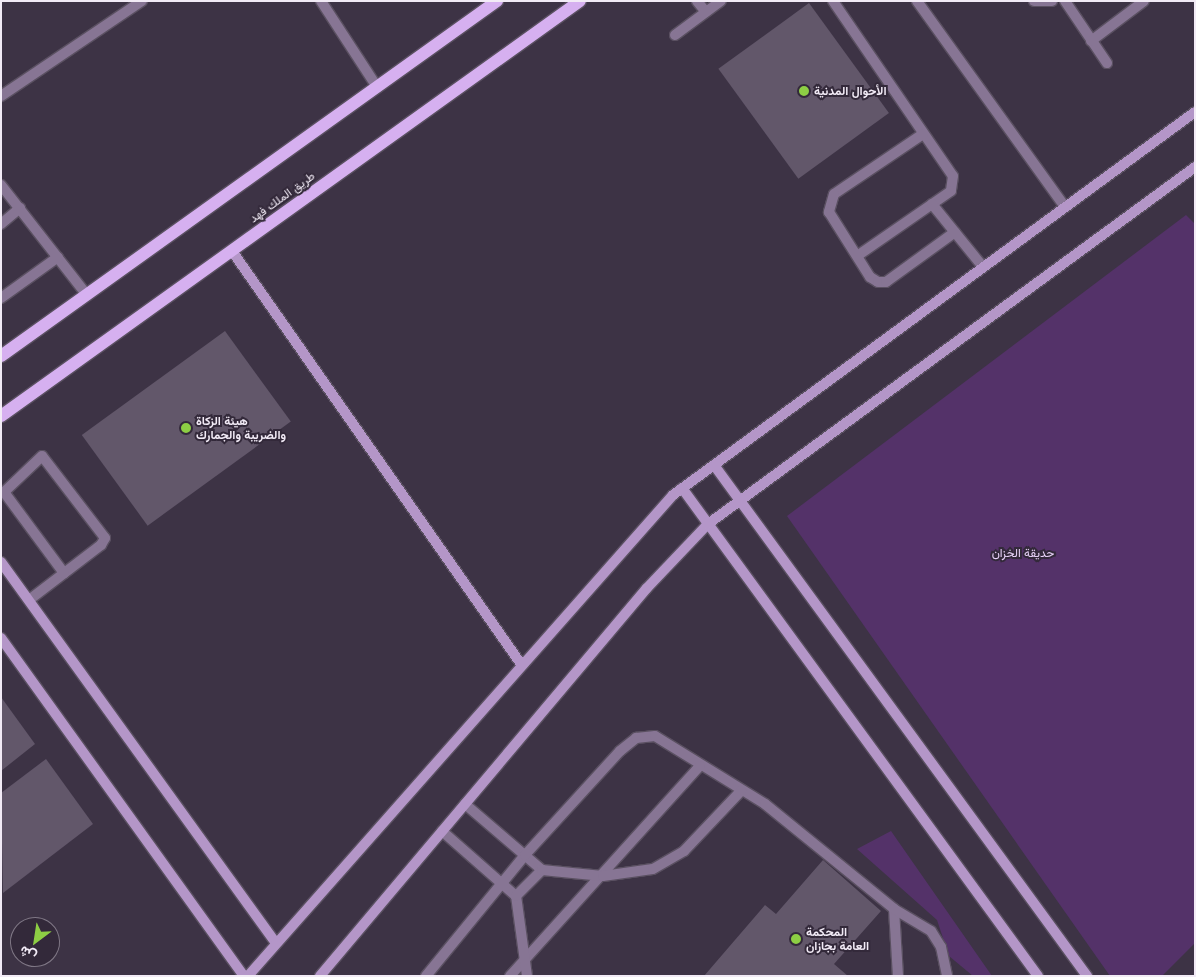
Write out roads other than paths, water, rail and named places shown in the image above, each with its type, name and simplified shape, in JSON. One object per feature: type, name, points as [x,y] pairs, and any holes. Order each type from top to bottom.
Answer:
[{"type":"main road","points":[[1,356],[497,1]]},
{"type":"main road","name":"طريق الملك فهد","points":[[1,416],[580,1]]},
{"type":"street","points":[[1,96],[142,1]]},
{"type":"street","points":[[321,1],[377,87]]},
{"type":"street","points":[[697,1],[706,12]]},
{"type":"street","points":[[675,35],[721,1]]},
{"type":"street","points":[[833,1],[953,176],[950,191],[857,256]]},
{"type":"street","points":[[917,1],[1065,207]]},
{"type":"street","points":[[1034,1],[1052,1]]},
{"type":"street","points":[[1064,1],[1107,63]]},
{"type":"street","points":[[1091,41],[1144,1]]},
{"type":"street","points":[[248,976],[521,664],[682,488],[1195,112]]},
{"type":"street","points":[[923,134],[834,194],[829,212],[870,277],[886,282],[956,232]]},
{"type":"street","points":[[320,976],[647,588],[708,524],[1195,167]]},
{"type":"street","points":[[1,185],[87,294]]},
{"type":"street","points":[[932,204],[983,267]]},
{"type":"street","points":[[1,224],[20,208]]},
{"type":"street","points":[[232,250],[521,664]]},
{"type":"street","points":[[1,298],[58,257]]},
{"type":"street","points":[[29,600],[64,573],[105,538],[42,456],[4,492],[64,573]]},
{"type":"street","points":[[714,465],[1087,976]]},
{"type":"street","points":[[682,488],[1038,976]]},
{"type":"street","points":[[1,562],[276,944]]},
{"type":"street","points":[[1,638],[244,976]]},
{"type":"street","points":[[426,976],[525,855],[636,738],[655,736],[700,766],[765,804],[894,909],[931,931],[941,947],[947,976]]},
{"type":"street","points":[[510,976],[603,876],[700,766]]},
{"type":"street","points":[[465,804],[542,870],[603,876],[653,869],[669,862],[742,791]]},
{"type":"street","points":[[442,831],[516,896],[523,961],[527,976]]},
{"type":"street","points":[[516,896],[542,870]]},
{"type":"street","points":[[894,909],[898,976]]},
{"type":"place","name":"الأحوال المدنية","points":[[804,91]]},
{"type":"place","name":"هيئة الزكاة والضريبة والجمارك","points":[[186,428]]},
{"type":"place","name":"المحكمة العامة بجازان","points":[[796,939]]},
{"type":"park label","name":"حديقة الخزان","points":[[1023,553]]}]
